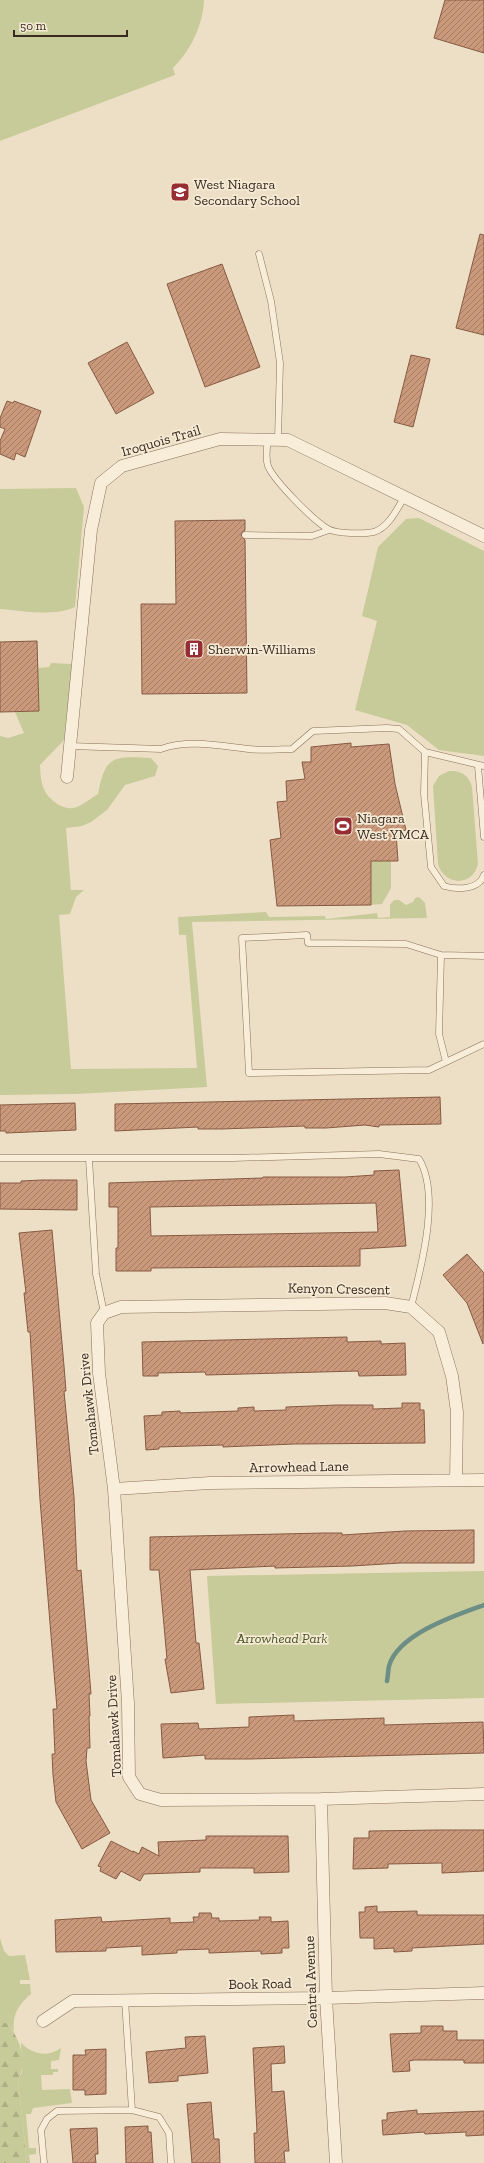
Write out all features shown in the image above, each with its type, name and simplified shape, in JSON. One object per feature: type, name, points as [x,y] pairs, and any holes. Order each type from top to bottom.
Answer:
[{"type":"street","name":"Iroquois Trail","points":[[66,777],[91,530],[101,483],[122,466],[220,440],[288,440],[484,536]]},
{"type":"street","name":"Kenyon Crescent","points":[[104,1313],[121,1307],[262,1304],[385,1303],[411,1307]]},
{"type":"street","points":[[411,1307],[439,1332],[452,1376],[457,1412],[456,1480]]},
{"type":"street","name":"Tomahawk Drive","points":[[104,1313],[97,1323],[99,1373],[114,1490],[128,1703],[130,1777],[140,1794],[161,1800],[321,1799],[484,1794]]},
{"type":"street","name":"Arrowhead Lane","points":[[114,1490],[210,1483],[484,1480]]},
{"type":"street","name":"Central Avenue","points":[[321,1799],[326,1998],[336,2163]]},
{"type":"street","name":"Book Road","points":[[43,2021],[73,2001],[326,1998],[484,1993]]},
{"type":"lane","points":[[259,254],[271,301],[280,363],[273,439],[266,458],[272,473],[307,513],[329,530],[353,534],[374,532],[390,520],[405,496]]},
{"type":"lane","points":[[245,535],[312,536],[329,530]]},
{"type":"lane","points":[[70,746],[161,749],[172,745],[191,744],[239,746],[248,749],[292,749],[313,730],[398,729],[425,752],[481,766],[484,837]]},
{"type":"lane","points":[[425,752],[424,794],[431,867],[444,886],[455,889],[469,888],[483,879],[484,875]]},
{"type":"lane","points":[[481,956],[441,955],[404,944],[308,943],[307,935],[242,938],[249,1073],[429,1070],[484,1044]]},
{"type":"lane","points":[[441,955],[439,1034],[446,1062]]},
{"type":"lane","points":[[0,1158],[89,1159],[379,1154],[419,1159],[425,1170],[428,1183],[427,1234],[411,1307]]},
{"type":"lane","points":[[89,1159],[96,1274],[104,1313]]},
{"type":"lane","points":[[125,2000],[132,2110]]},
{"type":"lane","points":[[44,2163],[42,2130],[47,2119],[57,2111],[132,2110],[159,2118],[169,2133],[171,2163]]},
{"type":"green space","points":[[0,0],[204,0],[201,19],[195,37],[173,68],[175,75],[0,141]]},
{"type":"green space","points":[[76,488],[84,507],[75,607],[48,613],[0,609],[0,489]]},
{"type":"green space","points":[[419,518],[484,551],[484,756],[439,750],[407,725],[355,710],[377,621],[362,616],[378,547],[406,519]]},
{"type":"green space","points":[[51,663],[72,664],[64,740],[40,765],[42,783],[46,793],[53,801],[68,808],[80,806],[98,794],[104,772],[108,765],[120,758],[151,758],[158,766],[155,776],[125,785],[107,810],[91,822],[82,826],[66,828],[71,890],[84,890],[76,897],[70,914],[59,915],[71,1069],[197,1068],[186,935],[179,935],[178,917],[266,912],[269,917],[325,916],[326,919],[377,913],[378,918],[390,917],[390,905],[394,900],[399,900],[406,905],[413,902],[415,898],[419,897],[425,903],[427,918],[192,922],[207,1087],[76,1094],[0,1095],[0,736],[8,738],[24,733],[15,712],[39,711],[38,668],[49,667]]},
{"type":"green space","points":[[449,771],[461,772],[467,776],[472,787],[478,864],[475,872],[470,877],[465,880],[458,881],[446,877],[438,864],[433,786],[439,776]]},
{"type":"green space","points":[[371,861],[391,861],[391,888],[382,904],[371,905]]},
{"type":"green space","name":"Arrowhead Park","points":[[484,1571],[484,1698],[216,1704],[207,1576]]},
{"type":"green space","points":[[0,1938],[4,1951],[9,1956],[25,1955],[30,1980],[20,1980],[20,1984],[30,1984],[31,1994],[19,2006],[14,2020],[14,2032],[8,2023],[0,2023]]},
{"type":"green space","points":[[0,2023],[8,2023],[16,2037],[21,2051],[22,2065],[18,2080],[27,2163],[0,2163]]},
{"type":"green space","points":[[21,2043],[30,2050],[46,2054],[61,2048],[59,2060],[51,2061],[51,2069],[58,2069],[58,2072],[53,2072],[53,2075],[41,2075],[42,2090],[70,2089],[72,2103],[33,2108],[31,2114],[26,2114],[29,2148],[36,2148],[36,2154],[29,2155],[30,2163],[27,2163],[18,2080],[22,2072]]},
{"type":"building","points":[[445,0],[484,0],[484,53],[434,38]]},
{"type":"building","points":[[480,234],[484,235],[484,335],[456,328]]},
{"type":"building","points":[[222,264],[260,367],[205,387],[167,284]]},
{"type":"building","points":[[127,342],[154,393],[116,414],[88,363]]},
{"type":"building","points":[[411,355],[430,359],[413,427],[394,422]]},
{"type":"building","points":[[7,401],[13,403],[14,401],[41,411],[25,457],[16,453],[14,460],[0,454],[0,441],[5,429],[0,427],[0,418]]},
{"type":"building","name":"Sherwin-Williams","points":[[245,520],[245,530],[241,535],[245,540],[247,693],[142,694],[141,604],[176,604],[175,521]]},
{"type":"building","points":[[37,641],[39,711],[0,712],[0,642]]},
{"type":"building","name":"Niagara West YMCA","points":[[351,743],[351,747],[389,744],[395,784],[406,830],[396,833],[398,861],[371,861],[371,905],[277,906],[270,840],[281,838],[277,802],[287,801],[286,781],[305,779],[302,762],[311,762],[311,747]]},
{"type":"building","points":[[440,1097],[441,1124],[379,1125],[379,1127],[365,1125],[326,1128],[305,1128],[305,1126],[198,1129],[198,1127],[115,1131],[115,1104]]},
{"type":"building","points":[[75,1103],[76,1130],[6,1133],[6,1131],[0,1131],[0,1105]]},
{"type":"building","points":[[399,1170],[406,1246],[360,1249],[360,1266],[151,1268],[151,1271],[116,1271],[116,1248],[118,1248],[118,1207],[109,1207],[109,1183],[263,1177],[345,1177],[374,1175],[374,1171]],"holes":[[[376,1203],[378,1232],[151,1236],[150,1207]]]},
{"type":"building","points":[[77,1180],[77,1210],[0,1209],[0,1183],[21,1183],[21,1181]]},
{"type":"building","points":[[52,1230],[66,1391],[64,1391],[74,1497],[77,1571],[81,1570],[91,1694],[89,1694],[90,1748],[87,1748],[86,1761],[91,1800],[110,1833],[82,1849],[56,1802],[53,1775],[52,1754],[55,1754],[53,1709],[57,1709],[40,1500],[30,1332],[28,1332],[24,1293],[26,1293],[19,1233]]},
{"type":"building","points":[[467,1254],[484,1273],[483,1344],[467,1303],[443,1275]]},
{"type":"building","points":[[347,1337],[347,1342],[381,1341],[381,1344],[405,1343],[406,1375],[359,1376],[358,1371],[206,1375],[205,1372],[158,1373],[158,1376],[143,1376],[142,1342]]},
{"type":"building","points":[[402,1403],[420,1403],[420,1410],[424,1410],[425,1443],[294,1444],[223,1447],[223,1445],[159,1447],[159,1449],[146,1450],[144,1416],[162,1415],[162,1412],[180,1411],[180,1413],[238,1411],[238,1408],[254,1407],[254,1411],[286,1410],[286,1407],[337,1405],[373,1405],[373,1409],[402,1408]]},
{"type":"building","points":[[474,1530],[474,1563],[400,1563],[275,1568],[275,1566],[190,1570],[196,1643],[199,1643],[204,1689],[171,1693],[165,1659],[167,1659],[159,1570],[150,1570],[150,1537],[324,1533],[342,1533],[342,1535],[405,1531]]},
{"type":"building","points":[[294,1715],[294,1721],[384,1718],[384,1725],[483,1722],[484,1753],[250,1759],[205,1759],[205,1755],[163,1758],[161,1724],[198,1723],[199,1729],[249,1727],[249,1717]]},
{"type":"building","points":[[484,1830],[484,1871],[442,1873],[442,1863],[388,1864],[388,1868],[353,1869],[354,1838],[369,1838],[369,1831]]},
{"type":"building","points":[[206,1836],[288,1836],[289,1872],[254,1873],[254,1868],[200,1868],[200,1872],[144,1874],[140,1881],[121,1871],[116,1879],[100,1871],[101,1867],[98,1866],[111,1841],[139,1854],[142,1847],[159,1856],[158,1842],[206,1840]]},
{"type":"building","points":[[377,1906],[377,1912],[417,1911],[417,1915],[484,1915],[484,1944],[412,1948],[412,1951],[394,1952],[394,1948],[374,1949],[374,1938],[360,1938],[359,1912],[365,1912],[365,1907]]},
{"type":"building","points":[[199,1913],[211,1913],[212,1918],[219,1918],[219,1921],[260,1920],[259,1917],[271,1917],[271,1922],[288,1921],[289,1948],[282,1948],[282,1953],[261,1954],[261,1951],[209,1953],[209,1949],[177,1950],[177,1953],[142,1955],[142,1946],[106,1948],[106,1951],[56,1952],[55,1920],[101,1917],[102,1922],[170,1918],[170,1923],[194,1922],[193,1917],[199,1917]]},
{"type":"building","points":[[421,2026],[443,2026],[443,2031],[457,2031],[457,2040],[484,2040],[484,2063],[464,2063],[464,2060],[414,2060],[409,2061],[410,2071],[393,2072],[390,2034],[421,2033]]},
{"type":"building","points":[[205,2036],[208,2073],[178,2076],[178,2081],[149,2083],[146,2052],[186,2048],[185,2037]]},
{"type":"building","points":[[284,2046],[285,2063],[271,2064],[272,2092],[284,2091],[289,2151],[284,2151],[285,2163],[255,2163],[254,2133],[257,2133],[253,2048]]},
{"type":"building","points":[[106,2049],[106,2094],[85,2095],[85,2090],[73,2090],[73,2055],[86,2055],[85,2050]]},
{"type":"building","points":[[211,2102],[214,2139],[219,2139],[220,2163],[192,2163],[187,2104]]},
{"type":"building","points":[[417,2110],[417,2114],[484,2111],[484,2135],[466,2136],[466,2132],[425,2134],[424,2132],[383,2135],[382,2120],[387,2120],[387,2113]]},
{"type":"building","points":[[148,2126],[148,2132],[151,2132],[153,2163],[126,2163],[125,2127]]},
{"type":"building","points":[[97,2128],[98,2154],[95,2154],[96,2163],[73,2163],[70,2129]]},
{"type":"waterway","points":[[387,1681],[389,1666],[395,1655],[404,1644],[429,1627],[484,1605]]},
{"type":"place","name":"West Niagara Secondary School","points":[[180,192]]},
{"type":"place","name":"Sherwin-Williams","points":[[194,649]]},
{"type":"place","name":"Niagara West YMCA","points":[[343,826]]}]
